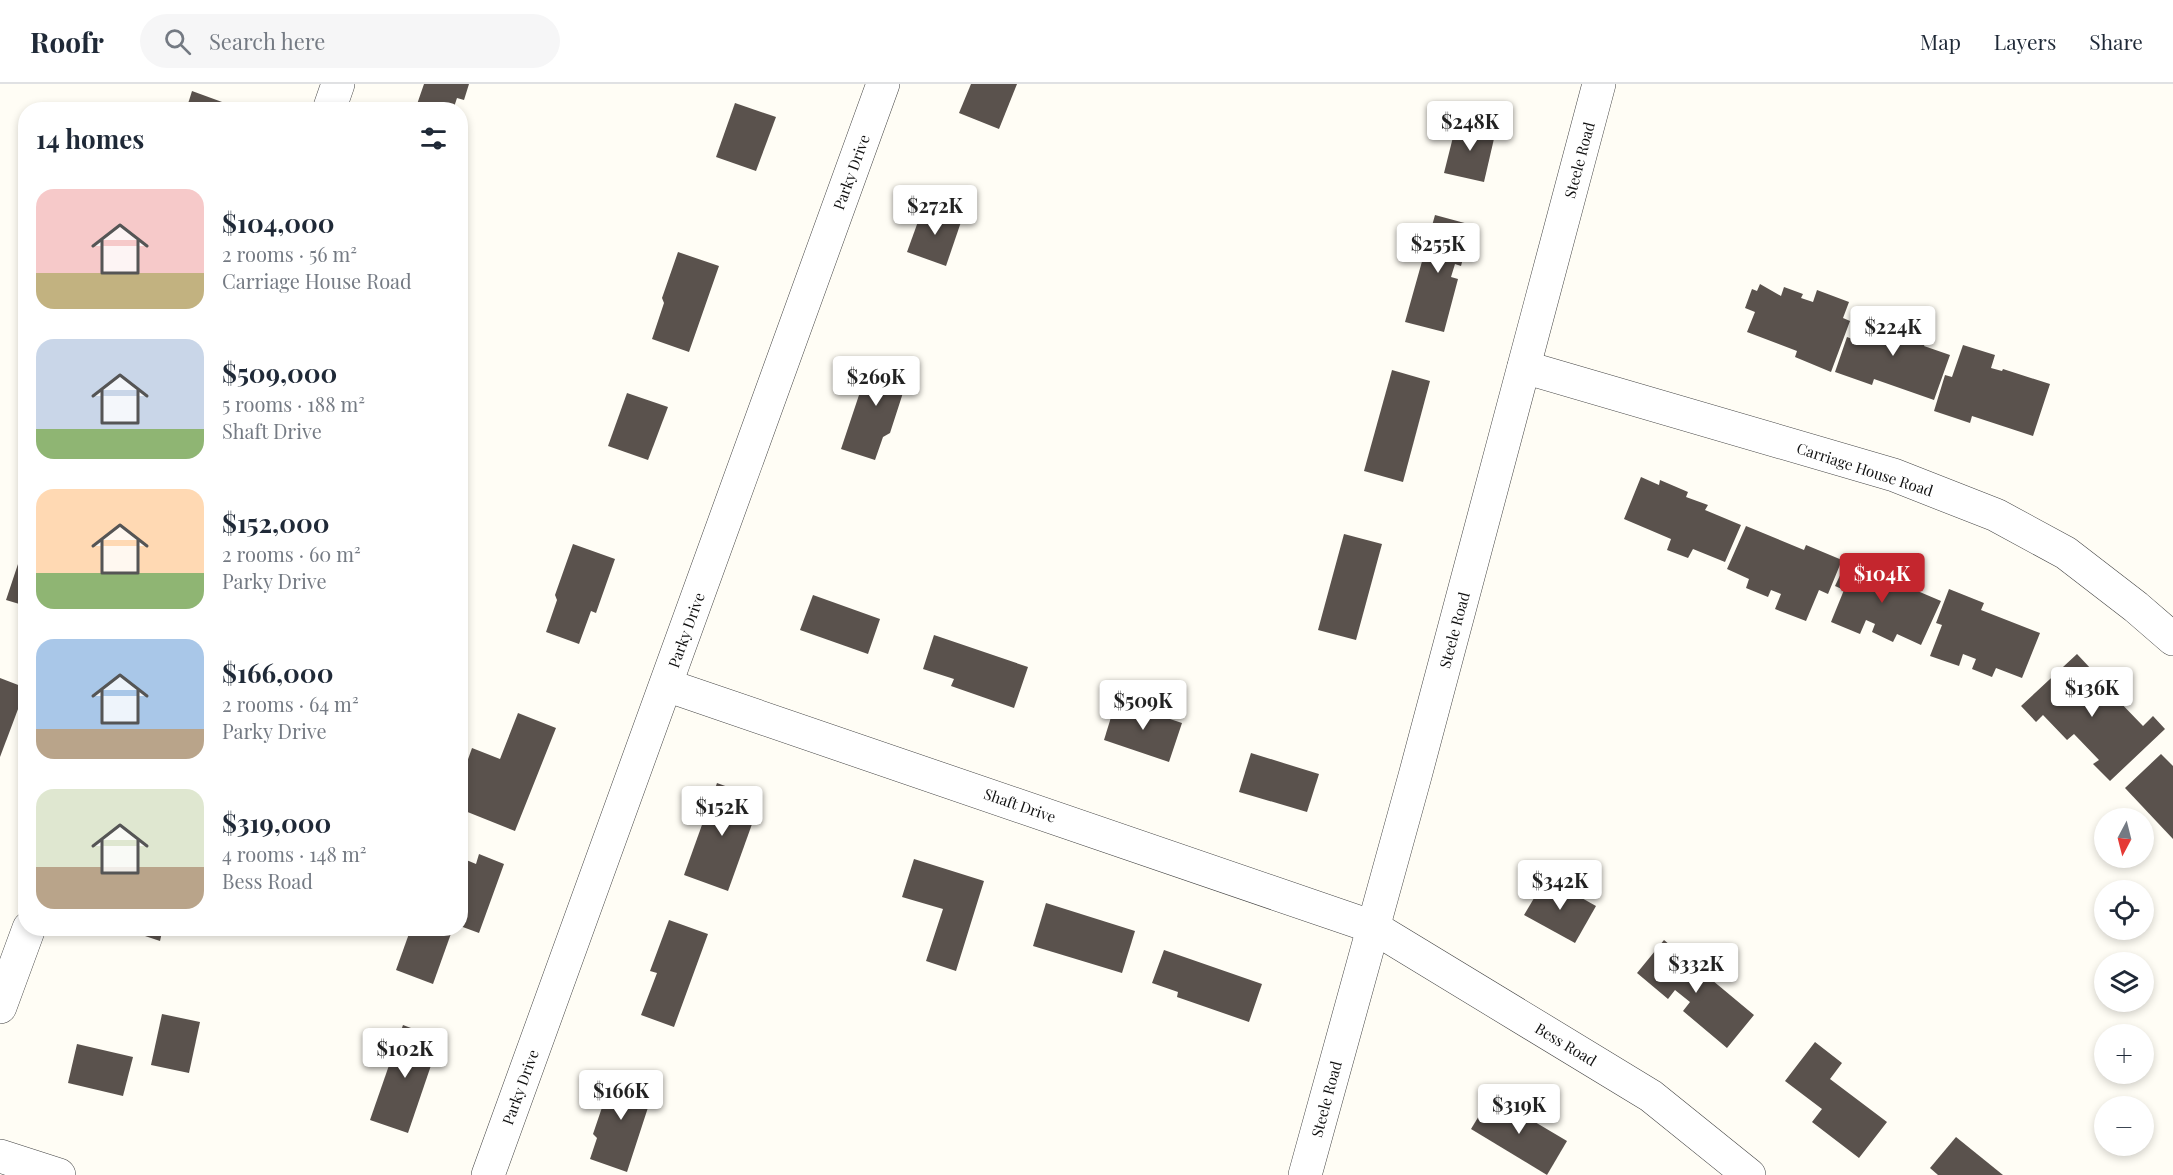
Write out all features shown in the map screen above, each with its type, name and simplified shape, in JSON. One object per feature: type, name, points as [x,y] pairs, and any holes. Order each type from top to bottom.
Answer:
[{"type":"street","points":[[332,102],[338,84]]},
{"type":"street","name":"Parky Drive","points":[[488,1175],[883,84]]},
{"type":"street","name":"Steele Road","points":[[1305,1175],[1599,84]]},
{"type":"street","name":"Carriage House Road","points":[[1524,367],[1894,475],[1996,515],[2066,553],[2173,639]]},
{"type":"street","name":"Shaft Drive","points":[[666,685],[1373,927]]},
{"type":"street","name":"Bess Road","points":[[1373,927],[1651,1096],[1749,1175]]},
{"type":"street","points":[[0,1007],[26,936]]},
{"type":"street","points":[[0,1156],[59,1175]]},
{"type":"building","points":[[424,84],[469,84],[464,100],[457,98],[456,102],[418,102]]},
{"type":"building","points":[[971,84],[1017,84],[999,129],[959,113]]},
{"type":"building","points":[[192,91],[222,102],[189,102]]},
{"type":"building","points":[[735,103],[776,117],[756,171],[716,157]]},
{"type":"building","points":[[1457,121],[1496,130],[1484,182],[1444,173]]},
{"type":"building","points":[[924,205],[962,219],[946,266],[907,252]]},
{"type":"building","points":[[1435,215],[1472,225],[1461,266],[1455,264],[1451,277],[1458,279],[1444,332],[1405,322]]},
{"type":"building","points":[[678,252],[719,266],[689,352],[652,339],[664,303],[662,298]]},
{"type":"building","points":[[1760,284],[1781,296],[1784,287],[1803,294],[1801,298],[1813,302],[1817,290],[1849,302],[1843,318],[1850,321],[1831,372],[1795,357],[1797,351],[1747,332],[1755,312],[1745,308],[1752,289],[1757,291]]},
{"type":"building","points":[[1866,308],[1896,318],[1890,333],[1900,336],[1904,325],[1929,334],[1924,346],[1950,355],[1934,400],[1874,379],[1872,385],[1835,372],[1847,337],[1855,340]]},
{"type":"building","points":[[1963,345],[1995,355],[1991,368],[2002,371],[2003,369],[2050,384],[2033,436],[1972,416],[1970,423],[1934,411],[1945,375],[1952,377]]},
{"type":"building","points":[[872,356],[911,368],[890,433],[883,437],[875,460],[841,449]]},
{"type":"building","points":[[1392,370],[1430,381],[1403,482],[1364,471]]},
{"type":"building","points":[[627,393],[668,407],[648,460],[608,446]]},
{"type":"building","points":[[1641,477],[1659,485],[1660,480],[1688,492],[1686,497],[1708,505],[1705,510],[1741,525],[1725,562],[1693,549],[1688,558],[1667,550],[1671,539],[1624,519]]},
{"type":"building","points":[[1746,526],[1804,550],[1806,545],[1842,560],[1828,594],[1819,590],[1806,621],[1775,609],[1781,594],[1771,590],[1768,597],[1746,588],[1749,579],[1727,569]]},
{"type":"building","points":[[1344,534],[1382,544],[1356,640],[1318,630]]},
{"type":"building","points":[[573,544],[615,559],[596,613],[591,611],[579,644],[546,632],[557,600],[555,595]]},
{"type":"building","points":[[1850,554],[1883,568],[1880,575],[1941,601],[1921,645],[1897,634],[1893,642],[1872,632],[1875,624],[1866,620],[1860,634],[1831,622],[1844,590],[1835,586]]},
{"type":"building","points":[[18,564],[18,604],[6,600]]},
{"type":"building","points":[[1949,589],[1984,603],[1981,610],[2040,633],[2022,678],[1996,668],[1992,677],[1972,669],[1976,659],[1963,654],[1959,666],[1930,656],[1942,625],[1936,623]]},
{"type":"building","points":[[813,595],[880,619],[868,654],[800,630]]},
{"type":"building","points":[[934,635],[1028,667],[1014,708],[951,686],[954,679],[923,669]]},
{"type":"building","points":[[2077,654],[2092,670],[2084,678],[2108,703],[2115,697],[2143,726],[2153,716],[2165,729],[2110,781],[2093,764],[2099,760],[2074,734],[2067,740],[2043,715],[2036,722],[2021,706]]},
{"type":"building","points":[[0,678],[18,685],[18,709],[0,757]]},
{"type":"building","points":[[1116,701],[1182,723],[1169,762],[1104,740]]},
{"type":"building","points":[[518,713],[556,728],[515,831],[468,812],[468,759],[472,748],[500,759]]},
{"type":"building","points":[[1251,753],[1319,774],[1307,812],[1239,792]]},
{"type":"building","points":[[2161,754],[2173,766],[2173,839],[2154,819],[2154,808],[2144,808],[2125,788]]},
{"type":"building","points":[[717,783],[761,799],[728,891],[684,875]]},
{"type":"building","points":[[479,854],[504,864],[479,933],[468,929],[468,861],[476,864]]},
{"type":"building","points":[[914,859],[984,881],[956,971],[926,961],[943,909],[902,897]]},
{"type":"building","points":[[1546,878],[1596,906],[1575,943],[1524,915]]},
{"type":"building","points":[[1046,903],[1135,931],[1122,973],[1033,946]]},
{"type":"building","points":[[669,920],[708,934],[674,1027],[641,1015],[657,973],[650,971]]},
{"type":"building","points":[[145,936],[161,936],[160,941]]},
{"type":"building","points":[[408,936],[450,936],[433,984],[396,970]]},
{"type":"building","points":[[1664,940],[1754,1015],[1727,1048],[1683,1011],[1690,1002],[1675,990],[1668,999],[1637,973]]},
{"type":"building","points":[[1164,950],[1262,984],[1249,1022],[1177,997],[1178,992],[1152,983]]},
{"type":"building","points":[[162,1014],[200,1022],[189,1073],[151,1065]]},
{"type":"building","points":[[403,1025],[440,1039],[408,1133],[370,1120]]},
{"type":"building","points":[[1815,1042],[1842,1063],[1830,1079],[1887,1122],[1859,1158],[1812,1122],[1822,1109],[1785,1081]]},
{"type":"building","points":[[77,1044],[133,1057],[123,1096],[68,1083]]},
{"type":"building","points":[[614,1072],[655,1086],[627,1172],[590,1159],[597,1138],[593,1134]]},
{"type":"building","points":[[1491,1096],[1567,1141],[1547,1175],[1471,1129]]},
{"type":"building","points":[[1956,1137],[2003,1175],[1938,1175],[1930,1168]]}]
